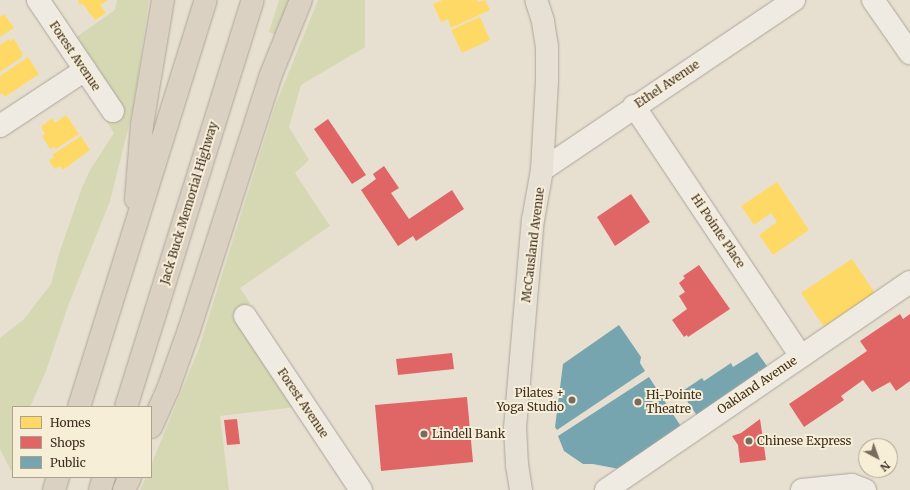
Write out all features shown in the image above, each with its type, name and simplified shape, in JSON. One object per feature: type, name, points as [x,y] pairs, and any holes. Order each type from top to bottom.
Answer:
[{"type":"highway","points":[[134,231],[142,125],[163,0]]},
{"type":"highway","points":[[79,406],[206,0]]},
{"type":"highway","name":"Jack Buck Memorial Highway","points":[[126,406],[253,0]]},
{"type":"highway","points":[[152,425],[168,389],[189,330],[270,77],[302,0]]},
{"type":"highway","points":[[54,490],[58,478]]},
{"type":"highway","points":[[100,490],[104,478]]},
{"type":"highway","points":[[124,490],[130,478]]},
{"type":"main road","name":"McCausland Avenue","points":[[522,490],[517,465],[515,428],[533,220],[542,170],[547,80],[547,46],[543,21],[536,0]]},
{"type":"street","name":"Forest Avenue","points":[[38,0],[113,111]]},
{"type":"street","name":"Ethel Avenue","points":[[542,170],[634,106],[794,0]]},
{"type":"street","points":[[873,0],[910,53]]},
{"type":"street","points":[[0,126],[85,70]]},
{"type":"street","name":"Hi Pointe Place","points":[[634,106],[801,356]]},
{"type":"street","name":"Oakland Avenue","points":[[606,490],[910,282]]},
{"type":"street","name":"Forest Avenue","points":[[245,316],[361,490]]},
{"type":"street","points":[[802,490],[852,485],[865,490]]},
{"type":"green space","points":[[117,0],[149,0],[133,109],[110,201],[68,306],[46,371],[30,406],[12,406],[11,471],[0,449],[0,338],[24,319],[51,284],[59,254],[81,190],[90,170],[114,133],[107,122],[122,111],[75,38],[115,10]]},
{"type":"green space","points":[[279,0],[291,0],[275,35],[269,32]]},
{"type":"green space","points":[[318,0],[365,0],[365,47],[301,85],[289,127],[309,160],[295,173],[330,226],[240,288],[250,303],[233,314],[296,407],[220,416],[229,490],[140,490],[146,478],[152,478],[152,463],[198,351],[275,106]]},
{"type":"building: Homes","points":[[79,0],[108,0],[100,5],[106,13],[95,20],[82,3],[80,5]]},
{"type":"building: Homes","points":[[443,0],[477,0],[478,2],[485,0],[490,10],[451,28],[448,19],[441,22],[433,4]]},
{"type":"building: Homes","points":[[4,14],[14,28],[0,37],[0,17]]},
{"type":"building: Homes","points":[[480,17],[490,40],[462,53],[451,30]]},
{"type":"building: Homes","points":[[9,39],[10,41],[14,39],[23,54],[21,55],[22,57],[0,72],[0,45]]},
{"type":"building: Homes","points":[[28,57],[39,74],[5,97],[2,93],[0,95],[0,76]]},
{"type":"building: Homes","points":[[66,115],[79,134],[56,149],[54,147],[50,149],[42,136],[45,134],[41,127],[52,118],[55,123]]},
{"type":"building: Homes","points":[[81,136],[90,150],[63,170],[60,166],[54,169],[49,160],[54,157],[52,155]]},
{"type":"building: Homes","points":[[777,182],[809,230],[773,255],[759,235],[777,222],[771,213],[754,225],[741,206]]},
{"type":"building: Homes","points":[[852,259],[875,293],[824,327],[801,293]]},
{"type":"building: Shops","points":[[328,119],[366,175],[352,184],[314,129]]},
{"type":"building: Shops","points":[[384,166],[399,188],[391,193],[409,219],[452,190],[464,209],[416,241],[413,236],[398,246],[361,190],[376,179],[373,174]]},
{"type":"building: Shops","points":[[631,194],[650,222],[615,246],[597,217]]},
{"type":"building: Shops","points":[[699,265],[730,309],[688,337],[687,335],[684,337],[672,320],[687,309],[679,296],[685,292],[679,283],[685,278],[683,276]]},
{"type":"building: Shops","points":[[900,314],[903,319],[910,314],[910,381],[896,391],[890,382],[872,392],[863,380],[841,396],[844,400],[804,427],[789,404],[867,351],[860,341]]},
{"type":"building: Shops","points":[[452,353],[454,369],[398,375],[396,359]]},
{"type":"building: Shops","name":"Lindell Bank","points":[[467,397],[473,462],[381,471],[375,405]]},
{"type":"building: Shops","points":[[237,419],[240,444],[227,445],[224,420]]},
{"type":"building: Shops","name":"Chinese Express","points":[[760,419],[766,460],[740,463],[738,445],[732,436],[741,433]]},
{"type":"building: Public","points":[[619,325],[641,357],[640,363],[645,371],[557,430],[555,427],[563,364]]},
{"type":"building: Public","points":[[757,352],[769,369],[698,417],[681,392],[702,378],[704,381],[731,363],[733,367]]},
{"type":"building: Public","name":"Hi-Pointe Theatre","points":[[649,377],[682,428],[619,469],[593,464],[583,464],[564,451],[558,436]]},
{"type":"place","name":"Pilates + Yoga Studio","points":[[572,400]]},
{"type":"place","name":"Hi-Pointe Theatre","points":[[638,402]]},
{"type":"place","name":"Lindell Bank","points":[[424,434]]},
{"type":"place","name":"Chinese Express","points":[[749,441]]}]
